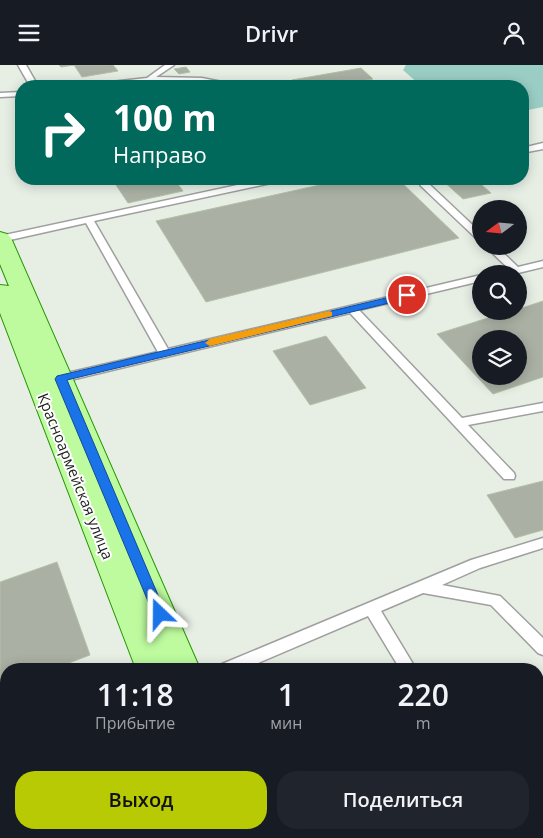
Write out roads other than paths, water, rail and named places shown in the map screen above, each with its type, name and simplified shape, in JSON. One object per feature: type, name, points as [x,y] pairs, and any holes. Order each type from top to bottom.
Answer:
[{"type":"main road","name":"Красноармейская улица","points":[[0,238],[151,663]]},
{"type":"main road","name":"Красноармейская улица","points":[[0,283],[50,381],[180,663]]},
{"type":"lane","points":[[22,65],[31,80]]},
{"type":"lane","points":[[150,78],[170,65]]},
{"type":"lane","points":[[136,80],[150,78],[190,80]]},
{"type":"lane","points":[[0,95],[15,94]]},
{"type":"lane","points":[[529,150],[543,147]]},
{"type":"lane","points":[[0,238],[248,185]]},
{"type":"lane","points":[[425,185],[472,229]]},
{"type":"lane","points":[[89,219],[165,353]]},
{"type":"lane","points":[[500,255],[511,265]]},
{"type":"lane","points":[[527,268],[543,264]]},
{"type":"lane","points":[[50,381],[472,280]]},
{"type":"lane","points":[[351,309],[509,477]]},
{"type":"lane","points":[[458,423],[543,407]]},
{"type":"lane","points":[[242,663],[476,564],[543,543]]},
{"type":"lane","points":[[424,587],[495,600],[543,648]]},
{"type":"lane","points":[[372,609],[404,663]]}]
